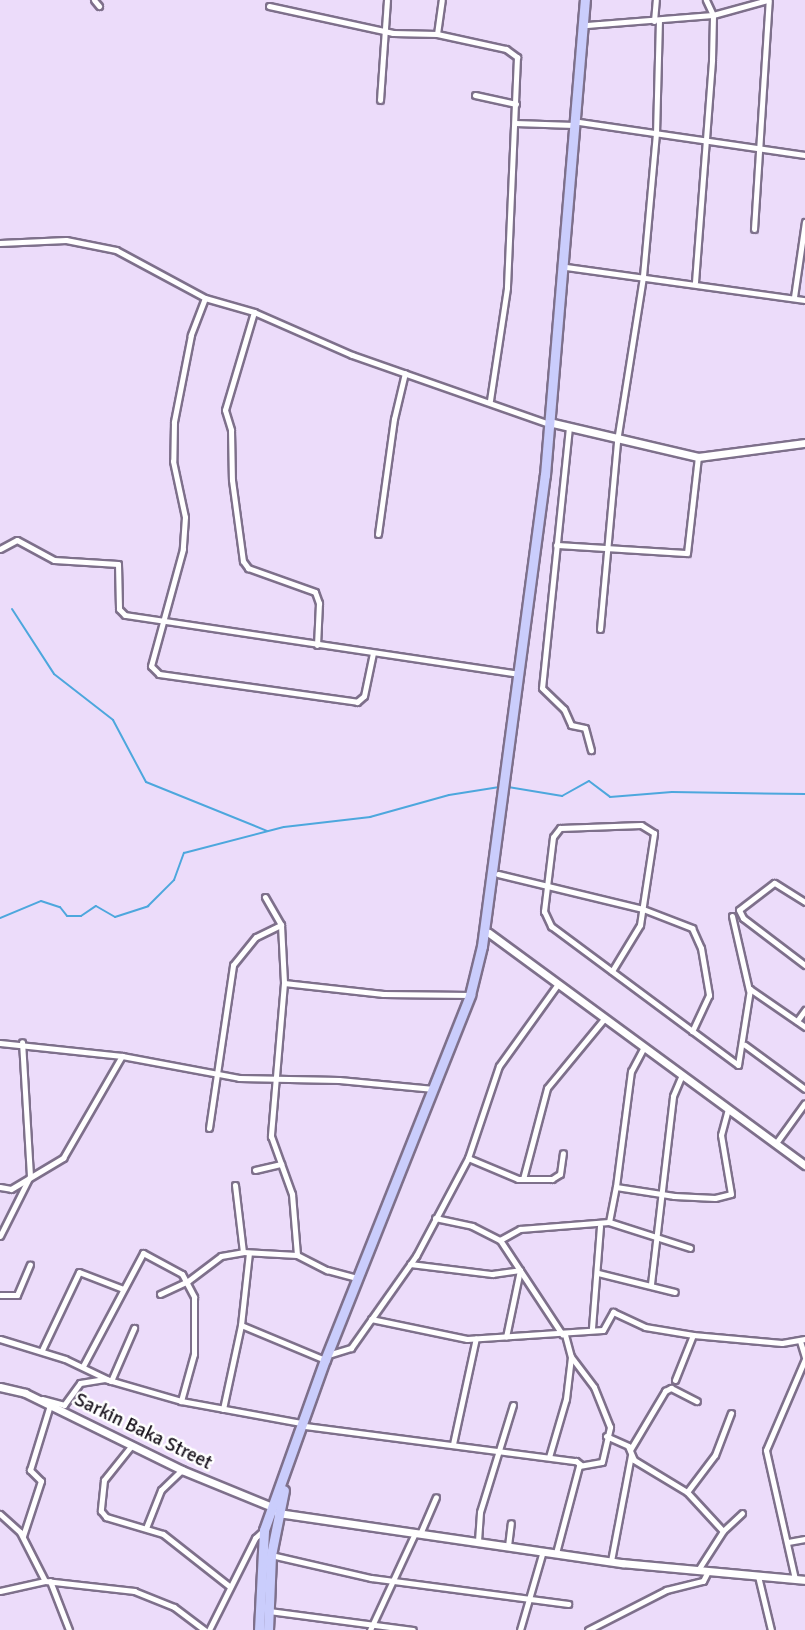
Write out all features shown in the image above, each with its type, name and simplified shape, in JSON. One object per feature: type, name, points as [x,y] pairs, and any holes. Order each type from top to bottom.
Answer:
[{"type":"main road","points":[[577,124],[587,0]]},
{"type":"main road","points":[[328,1357],[470,995],[488,911],[551,424],[587,0]]},
{"type":"main road","points":[[259,1630],[264,1530],[275,1510],[303,1424],[357,1278],[467,1018],[489,933],[551,424],[567,242]]},
{"type":"main road","points":[[268,1630],[275,1510]]},
{"type":"street","points":[[94,0],[99,6]]},
{"type":"street","points":[[380,100],[387,0]]},
{"type":"street","points":[[437,34],[442,0]]},
{"type":"street","points":[[600,629],[617,441],[643,276],[656,134],[656,0]]},
{"type":"street","points":[[695,282],[707,144],[713,15],[706,0]]},
{"type":"street","points":[[587,25],[713,15],[768,0],[754,229]]},
{"type":"street","points":[[269,6],[384,31],[437,34],[513,53],[519,63],[507,288],[489,401]]},
{"type":"street","points":[[475,95],[516,104]]},
{"type":"street","points":[[515,123],[577,124],[656,134],[707,144],[805,155]]},
{"type":"street","points":[[794,297],[805,222]]},
{"type":"street","points":[[0,243],[66,240],[116,250],[205,298],[254,312],[314,341],[551,424],[617,441],[698,457],[805,443]]},
{"type":"street","points":[[566,267],[695,282],[805,300]]},
{"type":"street","points":[[205,298],[191,335],[174,422],[173,461],[185,517],[181,561],[152,666],[159,674],[357,702],[365,696],[373,653]]},
{"type":"street","points":[[254,312],[225,410],[232,430],[232,480],[243,561],[248,568],[315,592],[319,603],[317,645]]},
{"type":"street","points":[[378,534],[394,419],[405,373]]},
{"type":"street","points":[[569,427],[542,688],[565,709],[571,725],[585,728],[590,750]]},
{"type":"street","points":[[556,545],[687,553],[698,457]]},
{"type":"street","points":[[0,549],[17,540],[54,560],[118,564],[121,613],[164,622],[519,674]]},
{"type":"street","points":[[612,971],[637,932],[654,839],[648,827],[555,830],[547,885],[547,922],[612,971],[692,1031],[738,1065],[745,1045],[749,990],[732,916]]},
{"type":"street","points":[[498,874],[643,909],[688,925],[698,940],[709,995],[692,1031]]},
{"type":"street","points":[[805,902],[774,883],[739,910],[743,918],[805,965]]},
{"type":"street","points":[[265,897],[281,925],[284,983],[271,1136],[292,1194],[297,1255]]},
{"type":"street","points":[[209,1128],[233,965],[256,937],[281,925]]},
{"type":"street","points":[[489,933],[603,1020],[644,1046],[805,1165]]},
{"type":"street","points":[[284,983],[383,994],[470,995]]},
{"type":"street","points":[[241,1325],[328,1357],[351,1349],[411,1264],[468,1158],[499,1066],[558,984]]},
{"type":"street","points":[[749,990],[805,1027]]},
{"type":"street","points":[[797,1021],[805,1010]]},
{"type":"street","points":[[523,1179],[547,1088],[603,1020]]},
{"type":"street","points":[[0,1043],[22,1042],[122,1056],[239,1078],[278,1077],[433,1089]]},
{"type":"street","points":[[0,1236],[30,1175],[22,1042]]},
{"type":"street","points":[[745,1045],[805,1089]]},
{"type":"street","points":[[609,1222],[631,1071],[644,1046]]},
{"type":"street","points":[[0,1187],[11,1189],[30,1175],[63,1158],[122,1056]]},
{"type":"street","points":[[651,1284],[674,1096],[682,1074]]},
{"type":"street","points":[[776,1143],[805,1103]]},
{"type":"street","points":[[616,1187],[715,1198],[731,1194],[721,1135],[728,1109]]},
{"type":"street","points":[[468,1158],[523,1179],[557,1178],[563,1153]]},
{"type":"street","points":[[255,1170],[281,1164]]},
{"type":"street","points":[[223,1409],[241,1325],[246,1252],[235,1185]]},
{"type":"street","points":[[0,1339],[43,1350],[111,1381],[181,1401],[303,1424],[550,1457],[580,1465],[602,1462],[610,1422],[594,1387],[571,1357],[564,1334],[500,1240],[472,1226],[435,1218]]},
{"type":"street","points":[[500,1240],[520,1229],[600,1226],[609,1222],[658,1235],[690,1248]]},
{"type":"street","points":[[592,1328],[600,1226]]},
{"type":"street","points":[[160,1294],[188,1281],[221,1256],[246,1252],[297,1255],[327,1270],[357,1278]]},
{"type":"street","points":[[83,1366],[141,1253],[188,1281],[194,1297],[194,1354],[181,1401]]},
{"type":"street","points":[[411,1264],[492,1274],[520,1270]]},
{"type":"street","points":[[0,1295],[18,1295],[30,1265]]},
{"type":"street","points":[[506,1337],[520,1270]]},
{"type":"street","points":[[43,1350],[79,1272],[123,1289]]},
{"type":"street","points":[[598,1273],[675,1292]]},
{"type":"street","points":[[370,1320],[476,1338],[564,1334],[592,1328],[603,1330],[613,1312],[645,1327],[693,1335],[782,1343],[803,1340],[805,1358],[766,1450],[795,1579]]},
{"type":"street","points":[[111,1381],[134,1328]]},
{"type":"street","points":[[675,1380],[693,1335]]},
{"type":"street","points":[[453,1444],[476,1338]]},
{"type":"street","points":[[550,1457],[566,1399],[571,1357]]},
{"type":"street","points":[[25,1393],[64,1405],[80,1383],[111,1381]]},
{"type":"street","name":"Sarkin Baka Street","points":[[0,1387],[25,1393],[183,1470],[275,1510],[611,1561],[805,1580]]},
{"type":"street","points":[[611,1561],[631,1452],[665,1391],[671,1388],[697,1401]]},
{"type":"street","points":[[23,1536],[41,1481],[30,1470],[50,1405]]},
{"type":"street","points":[[478,1541],[480,1512],[513,1405]]},
{"type":"street","points":[[687,1492],[715,1455],[731,1413]]},
{"type":"street","points":[[606,1436],[687,1492],[723,1531]]},
{"type":"street","points":[[132,1445],[104,1480],[101,1511],[106,1517],[163,1534],[229,1586]]},
{"type":"street","points":[[556,1553],[580,1465]]},
{"type":"street","points":[[146,1528],[161,1490],[183,1470]]},
{"type":"street","points":[[371,1628],[436,1497]]},
{"type":"street","points":[[698,1570],[723,1531],[742,1513]]},
{"type":"street","points":[[0,1514],[23,1536],[48,1581],[69,1630]]},
{"type":"street","points":[[508,1546],[512,1523]]},
{"type":"street","points":[[0,1591],[48,1581],[151,1596],[207,1630],[255,1538],[264,1530]]},
{"type":"street","points":[[788,1542],[805,1539]]},
{"type":"street","points":[[520,1630],[542,1550]]},
{"type":"street","points":[[271,1556],[394,1579],[568,1604]]},
{"type":"street","points":[[588,1630],[666,1590],[703,1581],[708,1572]]},
{"type":"street","points":[[758,1576],[768,1629]]},
{"type":"street","points":[[269,1611],[371,1628],[413,1630]]},
{"type":"waterway","points":[[12,609],[54,674],[113,720],[146,782],[267,831]]},
{"type":"waterway","points":[[508,787],[562,796],[589,781],[610,797],[672,792],[805,794]]},
{"type":"waterway","points":[[0,918],[41,901],[60,907],[67,916],[81,916],[96,906],[115,917],[148,906],[174,880],[184,853],[284,827],[370,817],[449,795],[499,787]]}]
